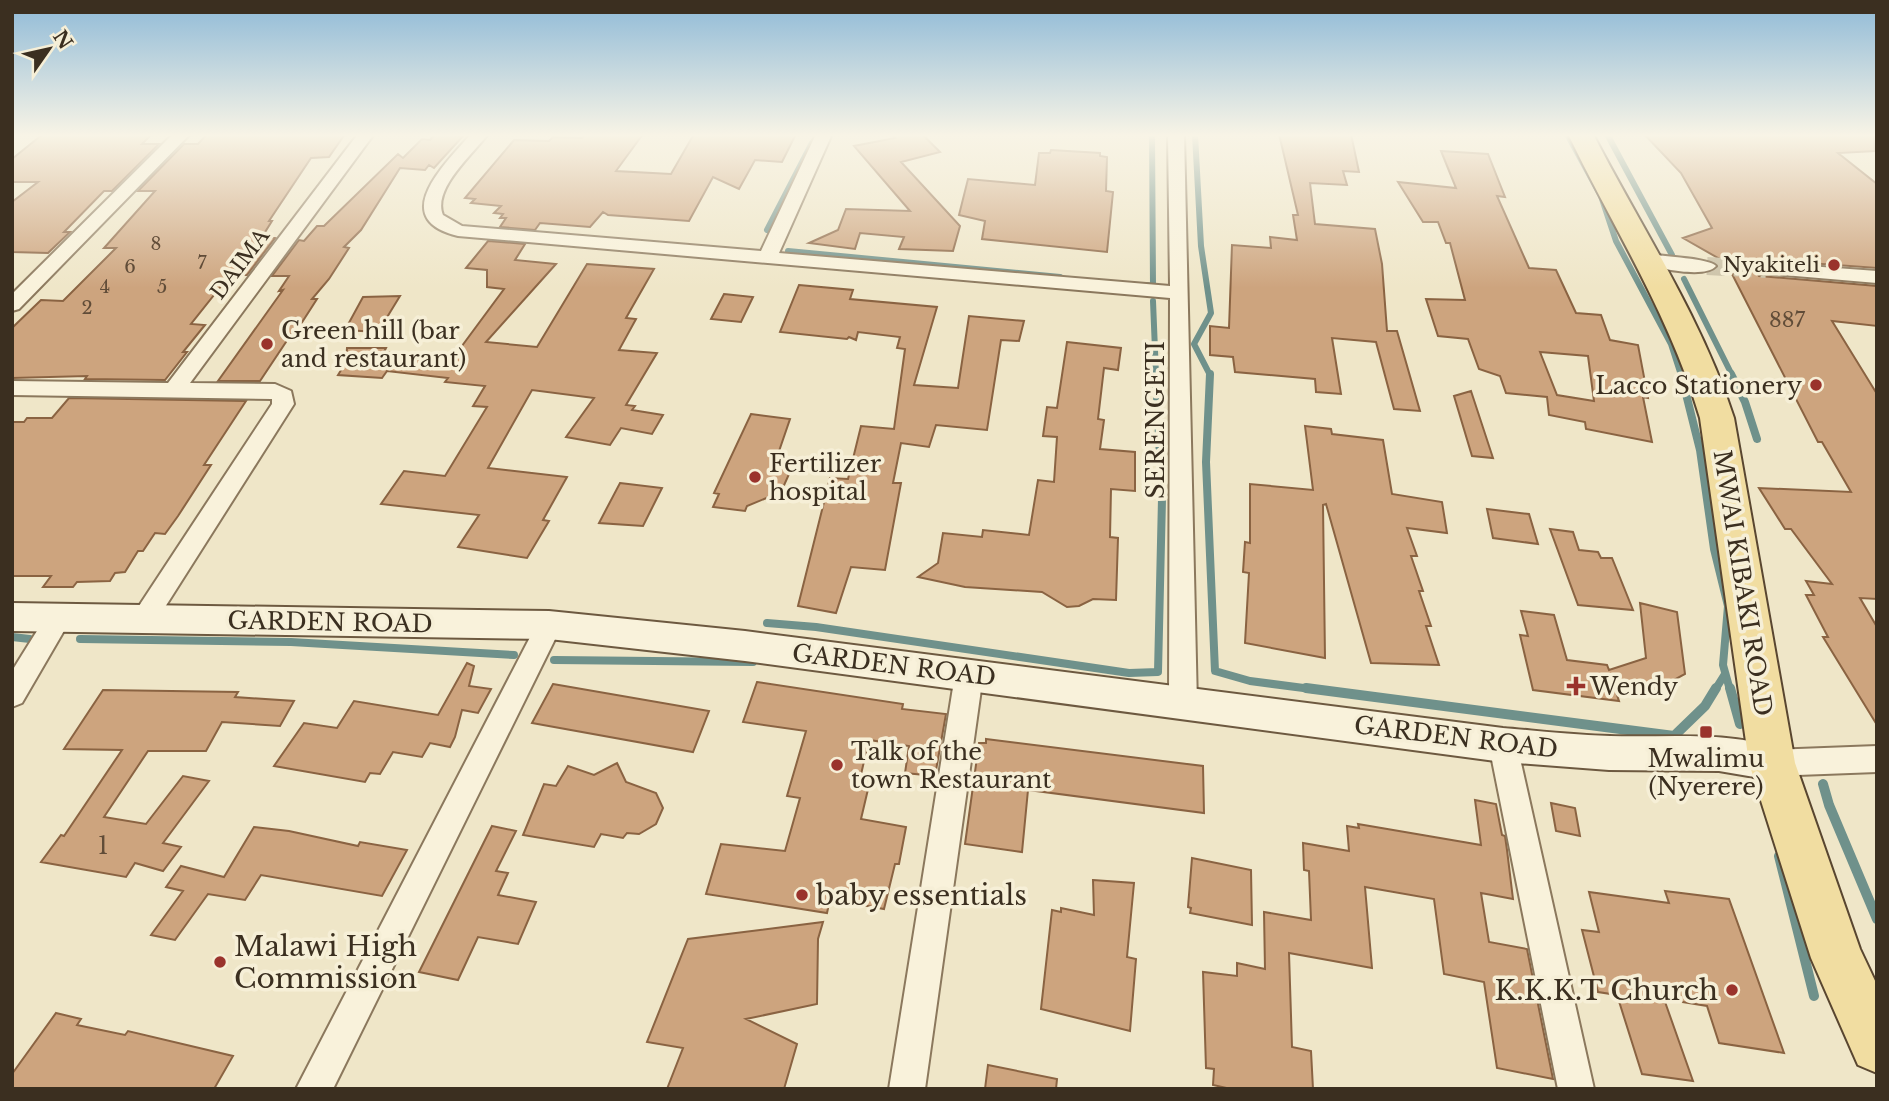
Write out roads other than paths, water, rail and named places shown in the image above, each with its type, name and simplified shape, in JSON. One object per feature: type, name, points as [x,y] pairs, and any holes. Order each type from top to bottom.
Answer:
[{"type":"main road","name":"MWAI KIBAKI ROAD","points":[[1609,185],[1673,303],[1706,374],[1717,418],[1772,763],[1837,958],[1877,1046]]},
{"type":"street","points":[[12,305],[130,185]]},
{"type":"street","name":"DAIMA","points":[[175,388],[327,185]]},
{"type":"street","points":[[439,185],[431,196],[430,210],[439,222],[458,231],[483,236],[1180,292]]},
{"type":"street","points":[[768,258],[801,185]]},
{"type":"street","name":"SERENGETI","points":[[1177,185],[1183,705]]},
{"type":"street","points":[[1650,260],[1676,265],[1707,266]]},
{"type":"street","points":[[1766,269],[1877,277]]},
{"type":"street","points":[[12,388],[275,391],[285,400],[144,619]]},
{"type":"street","name":"GARDEN ROAD","points":[[12,617],[549,625],[970,675],[1503,745],[1609,753],[1719,754],[1772,763]]},
{"type":"street","points":[[12,695],[59,617]]},
{"type":"street","points":[[314,1089],[549,625]]},
{"type":"street","points":[[906,1089],[970,675]]},
{"type":"street","points":[[1503,745],[1576,1089]]},
{"type":"street","points":[[1772,763],[1877,759]]},
{"type":"waterway","points":[[767,230],[790,185]]},
{"type":"waterway","points":[[1146,285],[1153,286],[1152,185]]},
{"type":"waterway","points":[[1198,185],[1201,246],[1211,313],[1194,344],[1210,375]]},
{"type":"waterway","points":[[1595,185],[1616,241],[1671,344],[1681,375]]},
{"type":"waterway","points":[[1635,185],[1672,255]]},
{"type":"waterway","points":[[788,251],[1060,277]]},
{"type":"waterway","points":[[1684,279],[1732,375]]},
{"type":"waterway","points":[[1153,301],[1156,375]]},
{"type":"waterway","points":[[767,623],[816,627],[1129,673],[1158,672],[1162,499],[1156,374]]},
{"type":"waterway","points":[[1681,374],[1700,450],[1714,549],[1728,606],[1723,665],[1730,690]]},
{"type":"waterway","points":[[1731,374],[1745,402],[1757,439]]},
{"type":"waterway","points":[[1210,375],[1206,462],[1215,671],[1250,681],[1319,690]]},
{"type":"waterway","points":[[12,637],[30,639]]},
{"type":"waterway","points":[[80,639],[291,642],[514,655]]},
{"type":"waterway","points":[[554,660],[753,662]]},
{"type":"waterway","points":[[1715,690],[1725,674]]},
{"type":"waterway","points":[[1306,688],[1674,736],[1705,706],[1716,688]]},
{"type":"waterway","points":[[1730,688],[1740,724]]},
{"type":"waterway","points":[[1823,784],[1829,805],[1877,919]]},
{"type":"waterway","points":[[1779,856],[1814,996]]},
{"type":"tunnel","points":[[1707,266],[1766,269]]},
{"type":"place","name":"Nyakiteli","points":[[1834,265]]},
{"type":"place","name":"Green hill (bar and restaurant)","points":[[267,344]]},
{"type":"place","name":"Lacco Stationery","points":[[1816,385]]},
{"type":"place","name":"Fertilizer hospital","points":[[755,477]]},
{"type":"place","name":"Wendy","points":[[1576,686]]},
{"type":"place","name":"Mwalimu (Nyerere)","points":[[1706,732]]},
{"type":"place","name":"Talk of the town Restaurant","points":[[837,765]]},
{"type":"place","name":"baby essentials","points":[[802,895]]},
{"type":"place","name":"Malawi High Commission","points":[[220,962]]},
{"type":"place","name":"K.K.K.T Church","points":[[1732,990]]}]
